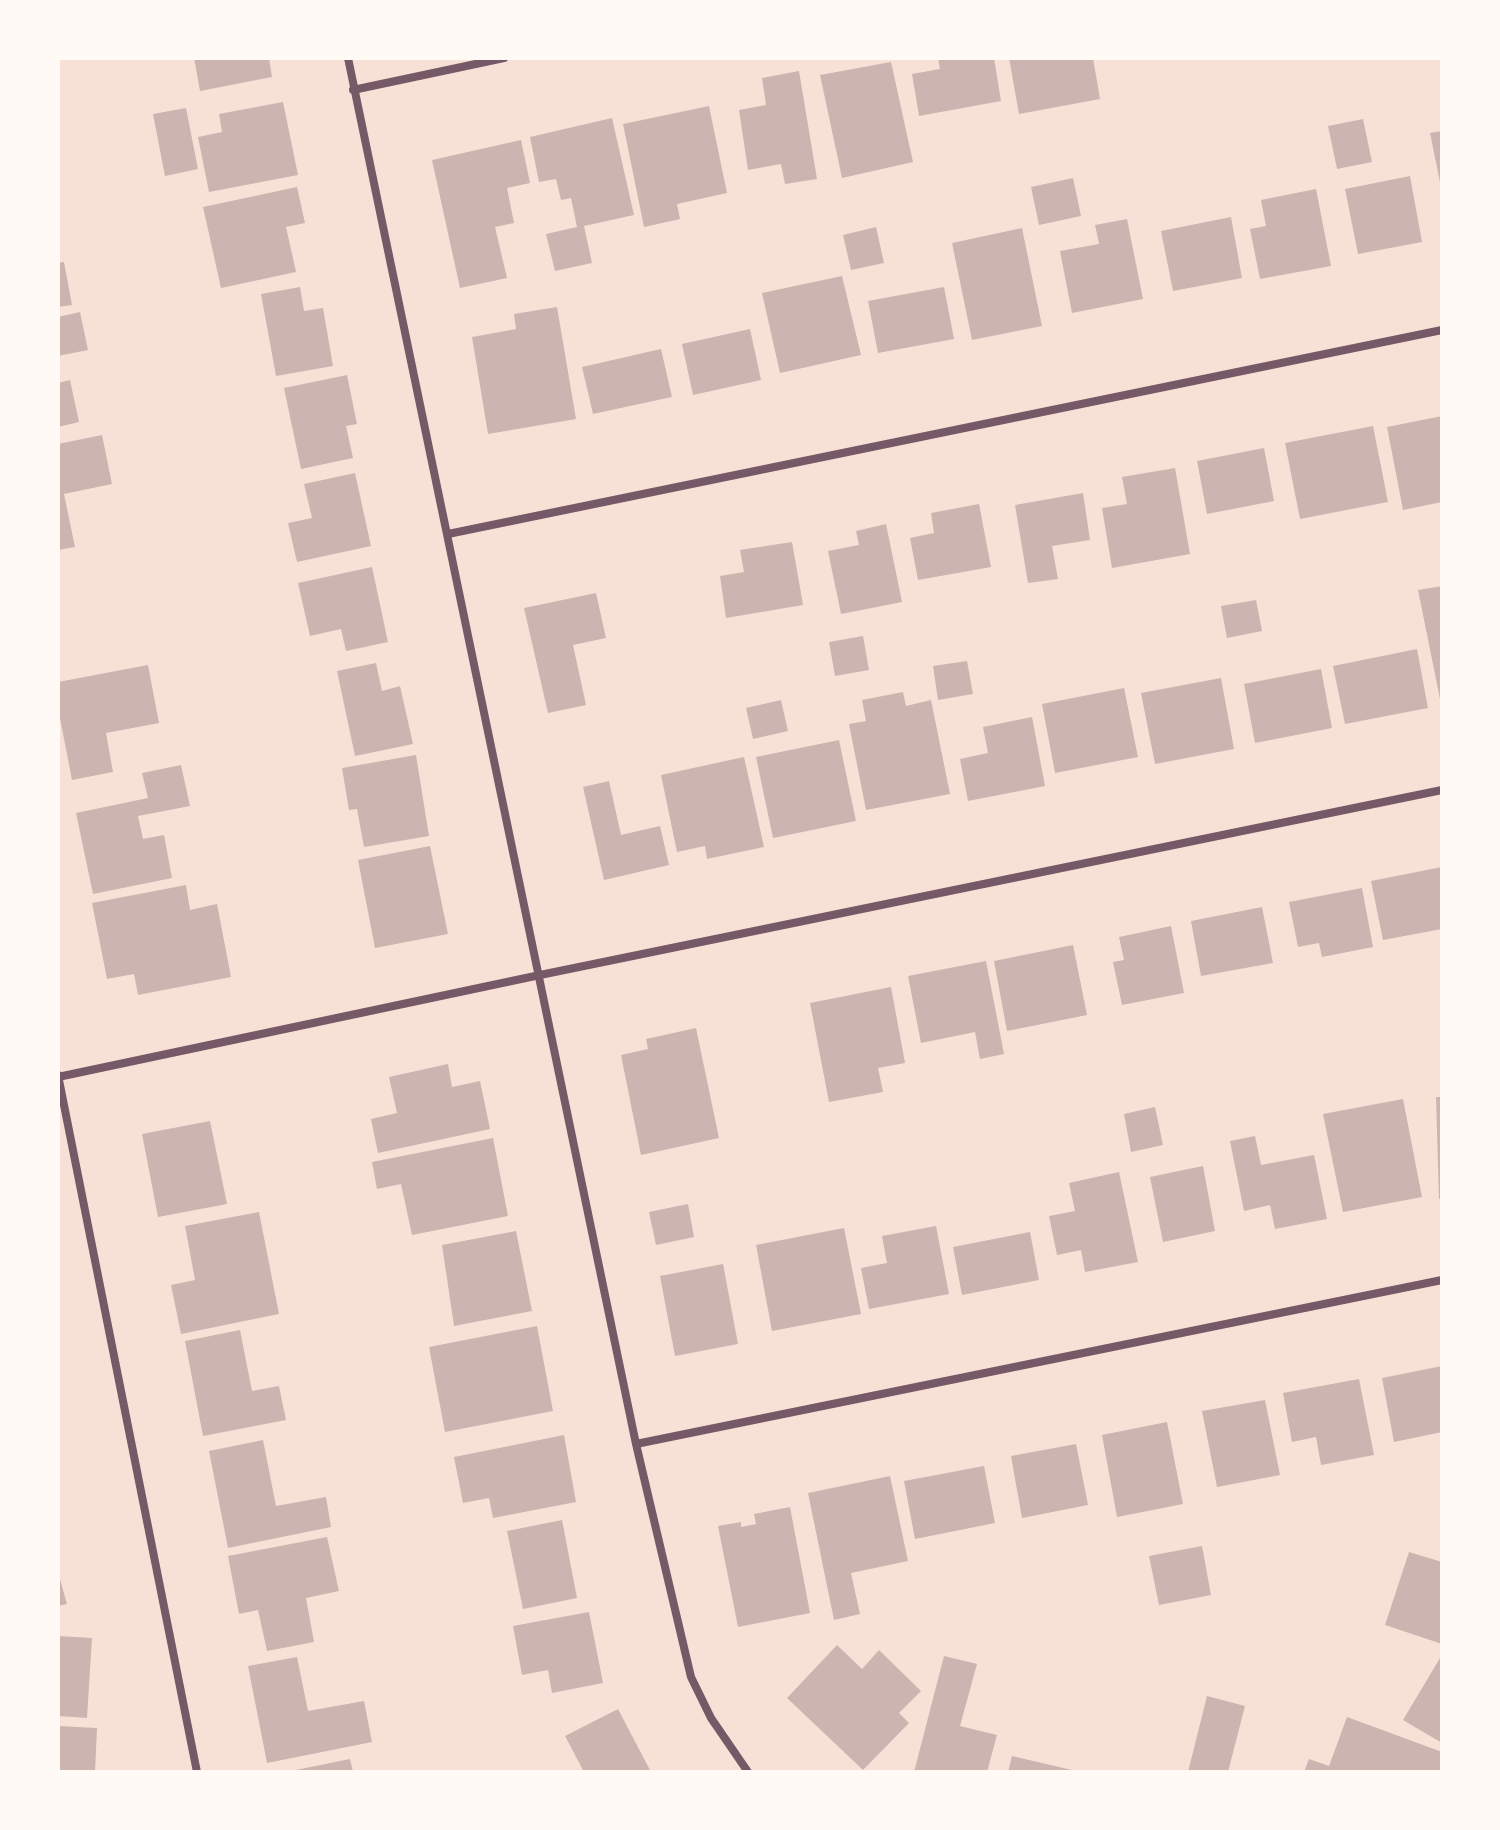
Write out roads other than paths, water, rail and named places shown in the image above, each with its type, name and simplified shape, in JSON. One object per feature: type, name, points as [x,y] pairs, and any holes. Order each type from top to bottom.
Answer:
[{"type":"street","points":[[348,58],[636,1444],[691,1677],[711,1718],[748,1772]]},
{"type":"street","points":[[353,90],[504,58]]},
{"type":"street","points":[[448,534],[1442,330]]},
{"type":"street","points":[[197,1772],[58,1076],[1442,790]]},
{"type":"street","points":[[636,1444],[1442,1280]]}]
